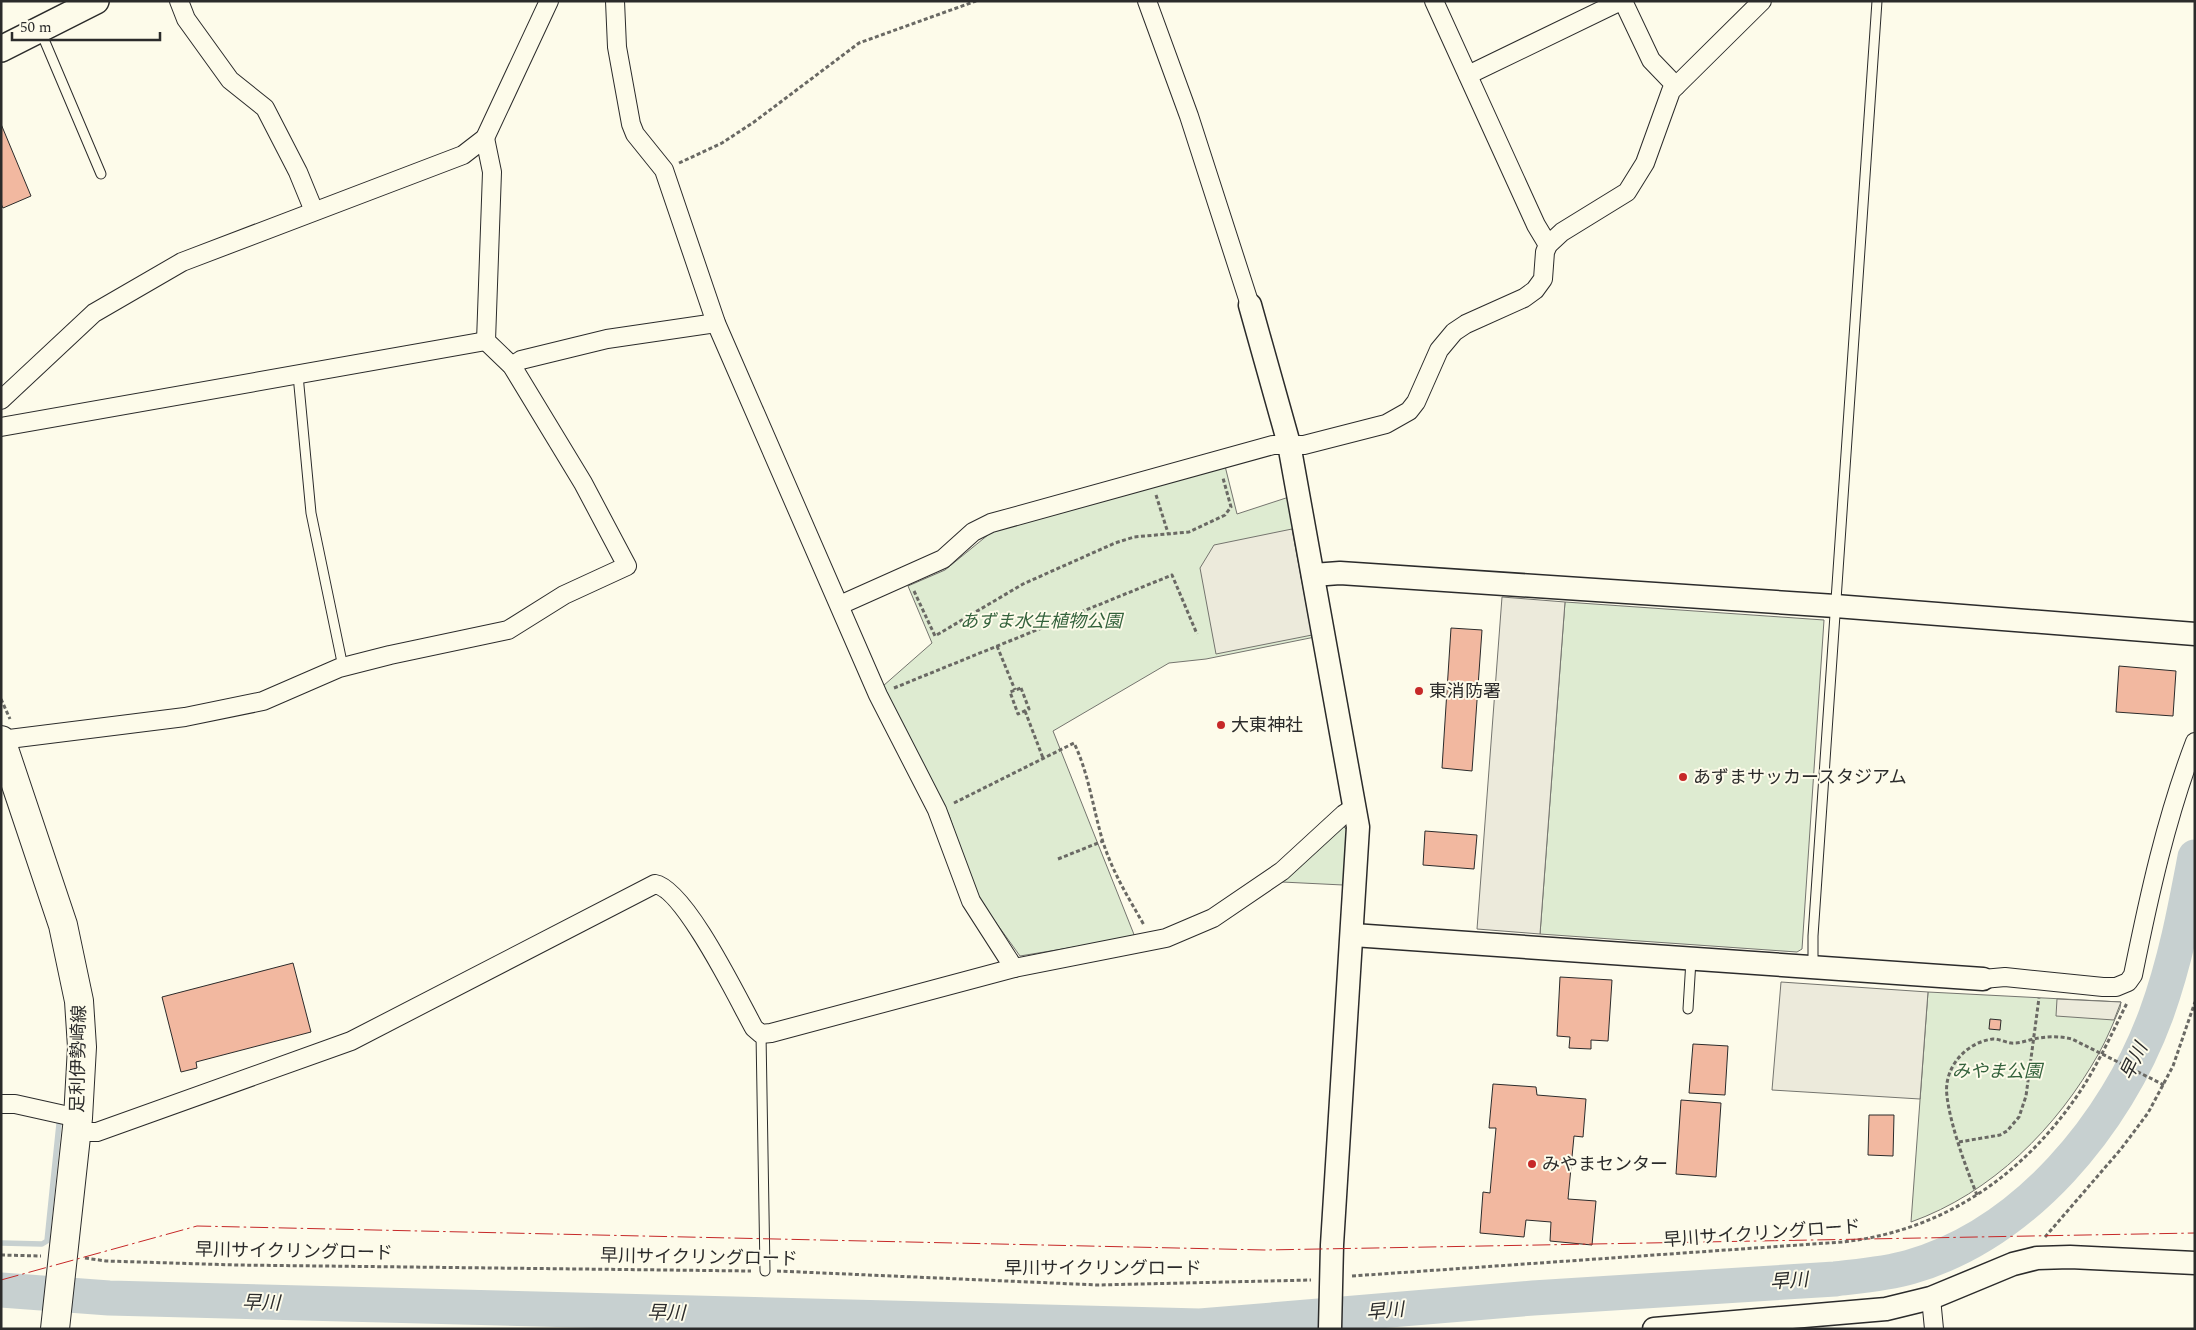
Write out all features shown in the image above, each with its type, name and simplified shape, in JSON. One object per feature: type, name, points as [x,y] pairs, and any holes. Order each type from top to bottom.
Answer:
[{"type":"main road","points":[[1,49],[96,1]]},
{"type":"main road","name":"足利伊勢崎線","points":[[1,740],[63,925],[73,964],[79,1001],[82,1047],[77,1125],[64,1258],[55,1325]]},
{"type":"street","points":[[179,1],[186,19],[230,80],[265,108],[298,172],[314,211]]},
{"type":"street","points":[[1,400],[94,313],[182,262],[463,155],[485,138],[549,1]]},
{"type":"street","points":[[615,1],[617,47],[631,124],[635,134],[664,170],[716,323],[878,695],[937,810],[971,901],[1014,968]]},
{"type":"street","points":[[1146,1],[1189,116],[1250,305],[1289,444],[1355,808],[1359,838],[1331,1280],[1330,1329]]},
{"type":"street","points":[[1434,1],[1536,225],[1548,245]]},
{"type":"street","points":[[1468,75],[1622,1],[1651,60],[1676,86]]},
{"type":"street","points":[[840,605],[943,559],[973,532],[990,523],[1274,445],[1304,446],[1386,424],[1409,411],[1416,402],[1439,350],[1454,332],[1466,324],[1524,298],[1535,290],[1543,279],[1545,252],[1548,245],[1562,232],[1627,192],[1645,163],[1671,91],[1762,1]]},
{"type":"street","points":[[1,740],[185,717],[264,701],[343,667],[508,630],[564,595],[627,566],[583,484],[512,366],[486,342],[492,172],[485,138]]},
{"type":"street","points":[[512,366],[521,360],[607,339],[716,323]]},
{"type":"street","points":[[1,427],[486,342]]},
{"type":"street","points":[[1313,575],[1340,573],[1835,606],[2195,634]]},
{"type":"street","points":[[1353,935],[1813,968],[1984,979],[2005,977],[2116,987],[2128,982],[2132,975],[2157,861],[2170,812],[2195,742]]},
{"type":"street","points":[[1,1104],[15,1104],[97,1132],[351,1041],[655,884],[668,890],[696,925],[754,1028],[761,1034],[771,1033],[1014,968],[1166,938],[1213,918],[1282,870],[1344,814],[1355,808]]},
{"type":"street","points":[[1654,1329],[1886,1310],[1931,1298],[2013,1264],[2036,1258],[2070,1257],[2195,1263]]},
{"type":"street","points":[[1931,1298],[1934,1329]]},
{"type":"lane","points":[[1813,968],[1813,936],[1876,1]]},
{"type":"lane","points":[[40,30],[101,174]]},
{"type":"lane","points":[[298,375],[311,513],[343,667]]},
{"type":"lane","points":[[1688,1009],[1691,960]]},
{"type":"lane","points":[[761,1034],[765,1271]]},
{"type":"path","points":[[664,170],[722,143],[754,122],[859,43],[976,1]]},
{"type":"path","points":[[922,585],[913,589],[934,636],[1023,584],[1115,544],[1134,537],[1189,532],[1224,515],[1231,507],[1221,471]]},
{"type":"path","points":[[1155,489],[1168,533]]},
{"type":"path","points":[[878,695],[1172,575],[1197,634]]},
{"type":"path","points":[[997,646],[1015,690]]},
{"type":"path","points":[[1021,688],[1029,709],[1025,711],[1018,714],[1010,692],[1021,688]]},
{"type":"path","points":[[1025,711],[1043,758]]},
{"type":"path","points":[[949,806],[1074,743],[1084,762],[1103,841],[1114,875],[1146,927],[1143,942]]},
{"type":"path","points":[[1058,859],[1103,841]]},
{"type":"path","points":[[1959,1142],[2000,1135],[2019,1117],[2026,1096],[2039,993]]},
{"type":"path","name":"早川サイクリングロード","points":[[1,1255],[106,1261],[236,1265],[765,1271],[1098,1285],[1331,1280],[1869,1239],[1891,1235],[1930,1220],[1978,1195],[2028,1155],[2078,1093],[2103,1054],[2128,1000]]},
{"type":"path","points":[[2043,1239],[2121,1149],[2148,1113],[2164,1085],[2182,1044],[2195,1002]]},
{"type":"path","points":[[1978,1195],[1959,1142],[1946,1094],[1948,1076],[1954,1063],[1965,1051],[1986,1041],[1999,1040],[2016,1043],[2047,1036],[2065,1037],[2108,1056],[2164,1085]]},
{"type":"green space","name":"あずま水生植物公園","points":[[1225,466],[1237,514],[1289,497],[1315,637],[1206,659],[1169,663],[1053,731],[1135,937],[1020,956],[976,895],[949,815],[883,686],[932,643],[908,586],[945,570],[994,530]]},
{"type":"green space","name":"あずまサッカースタジアム","points":[[1565,602],[1824,620],[1802,949],[1797,952],[1540,934]]},
{"type":"green space","points":[[1342,825],[1347,830],[1343,885],[1282,882],[1290,873]]},
{"type":"green space","name":"みやま公園","points":[[1928,992],[2121,1002],[2107,1037],[2082,1081],[2042,1132],[2020,1155],[1969,1194],[1911,1222]]},
{"type":"shaded area","points":[[1292,529],[1312,635],[1216,654],[1200,568],[1214,545]]},
{"type":"shaded area","points":[[1502,597],[1565,602],[1540,934],[1477,929]]},
{"type":"shaded area","points":[[1781,982],[1928,992],[1920,1099],[1772,1090]]},
{"type":"shaded area","points":[[2057,999],[2121,1002],[2114,1020],[2056,1016]]},
{"type":"building","points":[[1,124],[31,196],[3,208],[1,204]]},
{"type":"building","points":[[1451,628],[1482,630],[1472,771],[1442,768]]},
{"type":"building","points":[[2119,666],[2176,671],[2173,716],[2116,712]]},
{"type":"building","points":[[1425,831],[1477,835],[1474,869],[1423,865]]},
{"type":"building","points":[[293,963],[311,1032],[196,1062],[197,1068],[181,1072],[162,997]]},
{"type":"building","points":[[1560,977],[1612,980],[1608,1041],[1591,1040],[1591,1049],[1569,1048],[1570,1037],[1557,1036]]},
{"type":"building","points":[[1990,1019],[2001,1020],[2000,1030],[1989,1029]]},
{"type":"building","points":[[1693,1044],[1728,1046],[1725,1095],[1689,1093]]},
{"type":"building","name":"みやまセンター","points":[[1493,1084],[1536,1087],[1537,1095],[1586,1099],[1583,1137],[1574,1136],[1568,1199],[1596,1201],[1592,1245],[1550,1241],[1551,1222],[1526,1220],[1524,1237],[1480,1233],[1483,1192],[1490,1193],[1496,1128],[1489,1128]]},
{"type":"building","points":[[1681,1100],[1721,1103],[1716,1177],[1676,1174]]},
{"type":"building","points":[[1869,1115],[1894,1115],[1893,1156],[1868,1155]]},
{"type":"waterway","name":"早川","points":[[1,1290],[109,1298],[1200,1326],[1533,1298],[1835,1279],[1892,1271],[1910,1267],[1952,1251],[1991,1229],[2028,1202],[2061,1170],[2091,1134],[2117,1096],[2139,1056],[2156,1015],[2174,956],[2195,857]]},
{"type":"waterway","points":[[2179,942],[2194,942]]},
{"type":"waterway","points":[[1,1243],[42,1244],[47,1241],[59,1124]]},
{"type":"power","points":[[1,1280],[197,1226],[1265,1250],[2195,1233]]},
{"type":"place","name":"東消防署","points":[[1419,691]]},
{"type":"place","name":"大東神社","points":[[1221,725]]},
{"type":"place","name":"あずまサッカースタジアム","points":[[1683,777]]},
{"type":"place","name":"みやまセンター","points":[[1532,1164]]}]
